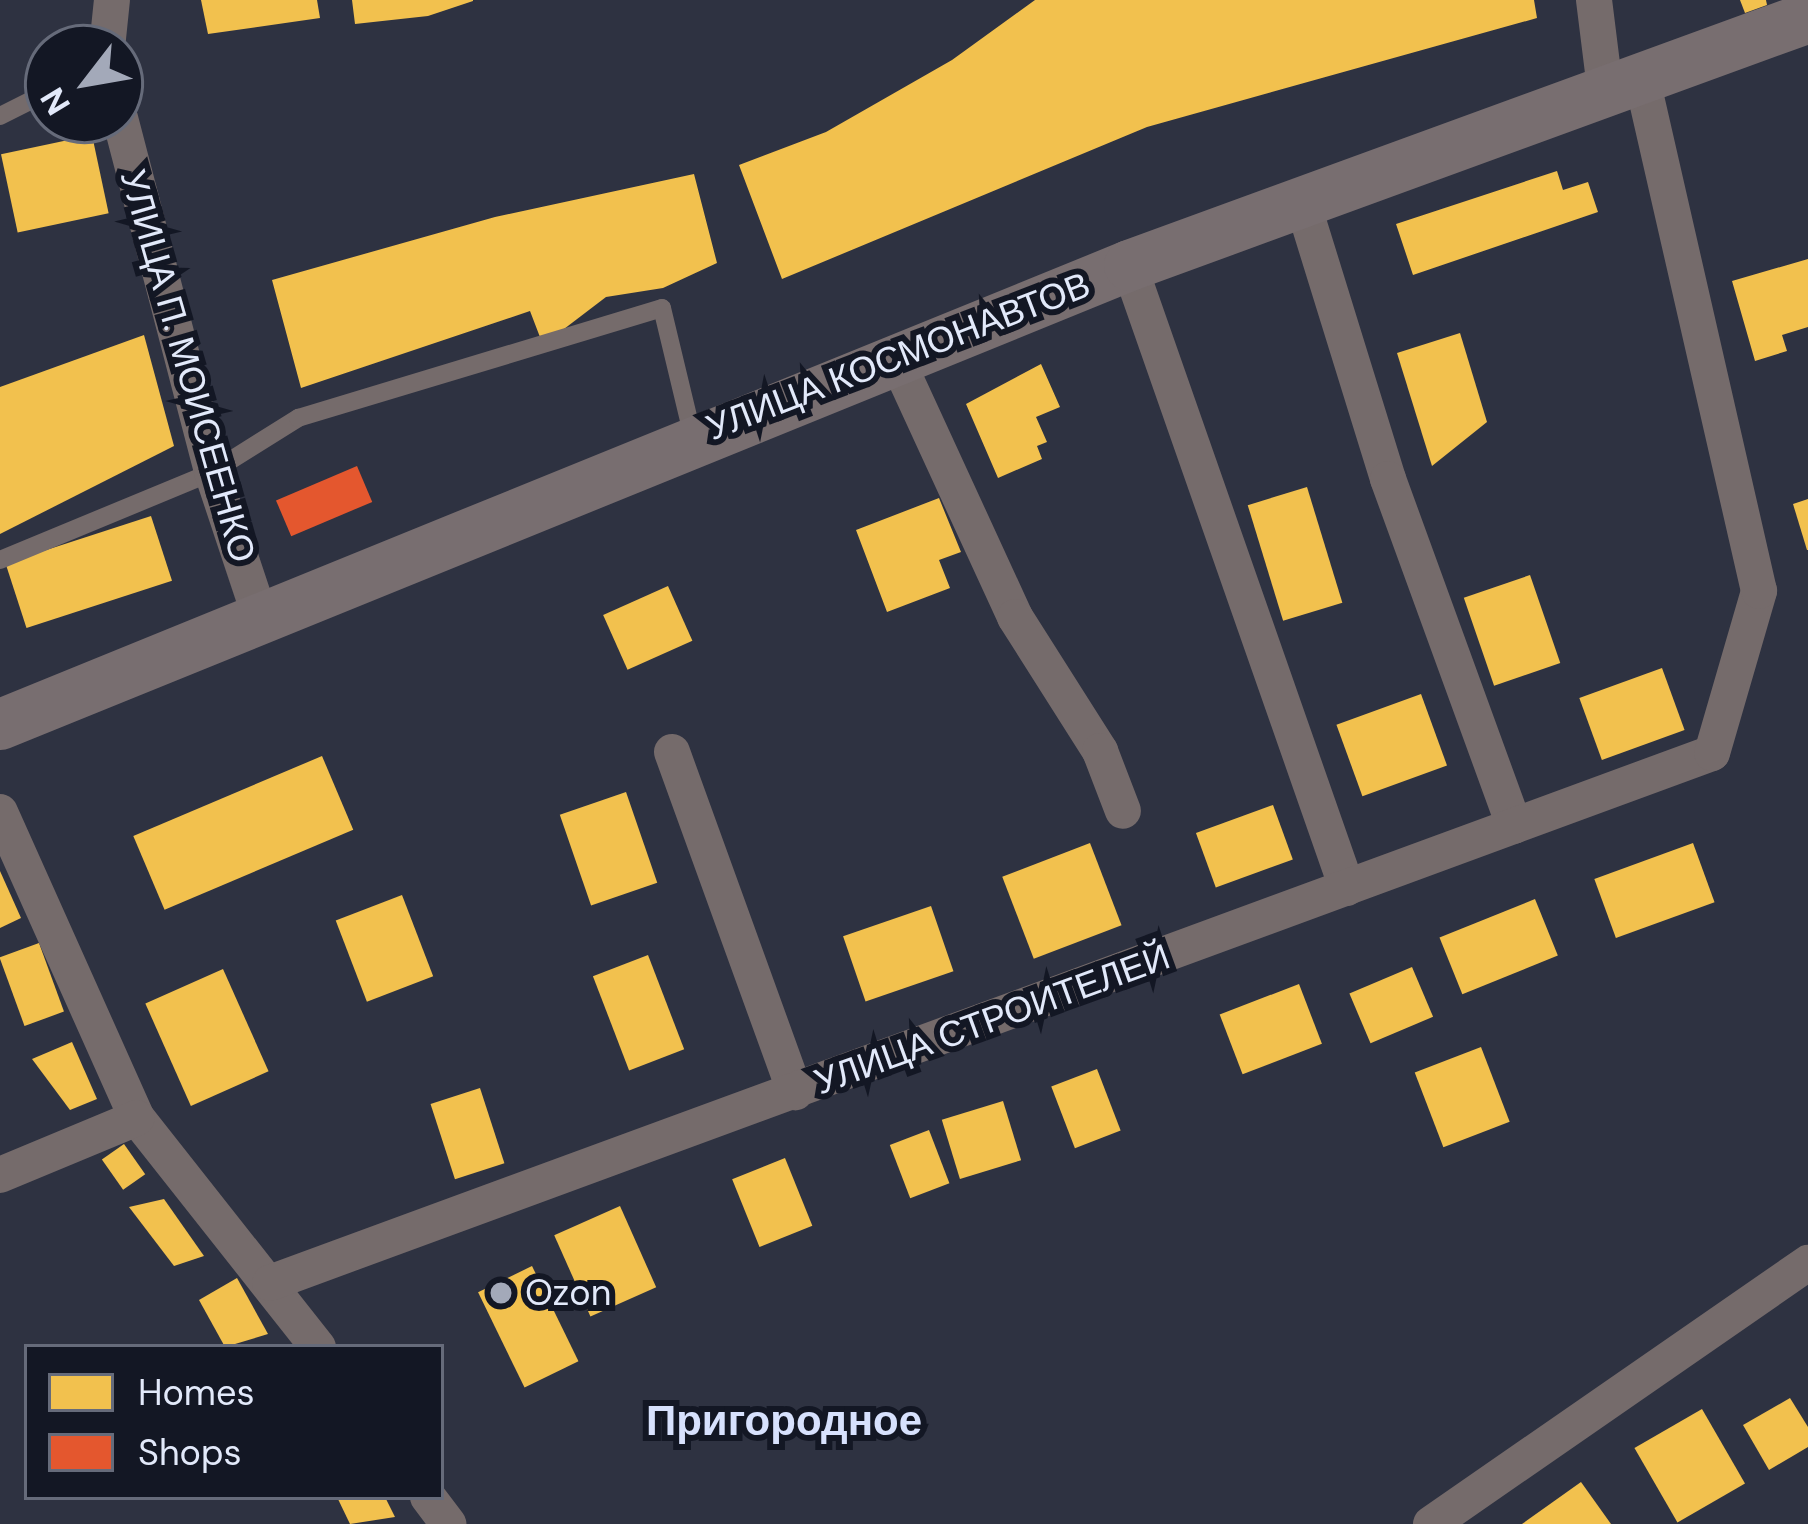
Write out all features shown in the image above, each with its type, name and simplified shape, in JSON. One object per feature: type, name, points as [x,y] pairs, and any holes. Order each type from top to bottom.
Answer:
[{"type":"street","points":[[1594,0],[1623,82]]},
{"type":"street","name":"УЛИЦА КОСМОНАВТОВ","points":[[0,724],[259,613],[1129,265],[1807,12]]},
{"type":"street","name":"УЛИЦА СТРОИТЕЛЕЙ","points":[[270,1282],[1712,753],[1759,591],[1623,82]]},
{"type":"street","name":"УЛИЦА П. МОИСЕЕНКО","points":[[127,144],[212,472],[259,613]]},
{"type":"street","points":[[1302,201],[1388,479],[1514,826]]},
{"type":"street","points":[[1129,265],[1347,888]]},
{"type":"street","points":[[896,358],[1016,617],[1100,751],[1123,811]]},
{"type":"street","points":[[672,752],[795,1092]]},
{"type":"street","points":[[0,812],[137,1118],[316,1344]]},
{"type":"street","points":[[0,1175],[137,1118]]},
{"type":"street","points":[[1431,1524],[1808,1263]]},
{"type":"lane","points":[[0,560],[212,472],[298,418],[662,308],[693,437]]},
{"type":"building: Homes","points":[[201,0],[317,0],[320,18],[208,34]]},
{"type":"building: Homes","points":[[352,0],[473,1],[428,16],[355,24]]},
{"type":"building: Homes","points":[[1035,0],[1534,0],[1537,18],[1147,127],[782,279],[739,165],[826,132],[952,60]]},
{"type":"building: Homes","points":[[1740,0],[1766,0],[1767,5],[1745,13]]},
{"type":"building: Homes","points":[[50,144],[94,144],[109,213],[18,233],[1,154]]},
{"type":"building: Homes","points":[[1557,171],[1563,190],[1588,182],[1598,212],[1413,275],[1396,224]]},
{"type":"building: Homes","points":[[694,174],[717,263],[663,288],[606,297],[543,345],[530,311],[301,388],[272,280],[495,217]]},
{"type":"building: Homes","points":[[1808,259],[1808,327],[1782,335],[1787,351],[1755,361],[1732,281]]},
{"type":"building: Homes","points":[[1460,333],[1487,422],[1432,466],[1397,353]]},
{"type":"building: Homes","points":[[144,335],[174,446],[0,534],[0,387]]},
{"type":"building: Homes","points":[[1041,364],[1060,407],[1036,417],[1047,442],[1037,446],[1042,459],[998,478],[966,404]]},
{"type":"building: Homes","points":[[1307,487],[1342,603],[1283,621],[1248,505]]},
{"type":"building: Homes","points":[[939,498],[961,552],[939,560],[950,588],[887,612],[856,530]]},
{"type":"building: Homes","points":[[1808,499],[1808,550],[1807,550],[1793,504]]},
{"type":"building: Homes","points":[[151,516],[172,581],[27,628],[5,563]]},
{"type":"building: Homes","points":[[1530,575],[1560,663],[1494,686],[1464,598]]},
{"type":"building: Homes","points":[[668,586],[692,641],[628,670],[603,615]]},
{"type":"building: Homes","points":[[1662,668],[1685,730],[1602,760],[1579,698]]},
{"type":"building: Homes","points":[[1421,694],[1447,765],[1362,796],[1336,725]]},
{"type":"building: Homes","points":[[322,756],[353,830],[165,910],[133,836]]},
{"type":"building: Homes","points":[[626,792],[657,883],[591,906],[560,815]]},
{"type":"building: Homes","points":[[1273,805],[1293,860],[1216,888],[1196,833]]},
{"type":"building: Homes","points":[[1090,843],[1122,925],[1034,959],[1002,877]]},
{"type":"building: Homes","points":[[1693,843],[1715,902],[1616,938],[1594,879]]},
{"type":"building: Homes","points":[[0,871],[21,918],[0,928]]},
{"type":"building: Homes","points":[[402,895],[433,976],[367,1002],[336,920]]},
{"type":"building: Homes","points":[[1535,899],[1558,956],[1462,994],[1440,938]]},
{"type":"building: Homes","points":[[931,906],[953,971],[866,1002],[843,936]]},
{"type":"building: Homes","points":[[39,943],[64,1012],[25,1026],[0,957]]},
{"type":"building: Homes","points":[[648,955],[684,1049],[629,1070],[593,976]]},
{"type":"building: Homes","points":[[1412,967],[1433,1017],[1371,1043],[1349,994]]},
{"type":"building: Homes","points":[[223,969],[269,1071],[191,1106],[145,1004]]},
{"type":"building: Homes","points":[[1299,984],[1322,1044],[1243,1074],[1220,1014]]},
{"type":"building: Homes","points":[[72,1042],[97,1099],[70,1110],[32,1059]]},
{"type":"building: Homes","points":[[1481,1047],[1510,1122],[1443,1147],[1415,1072]]},
{"type":"building: Homes","points":[[1097,1069],[1121,1131],[1075,1148],[1051,1087]]},
{"type":"building: Homes","points":[[480,1088],[504,1163],[455,1179],[431,1104]]},
{"type":"building: Homes","points":[[1003,1101],[1021,1160],[960,1179],[942,1120]]},
{"type":"building: Homes","points":[[929,1130],[949,1183],[910,1198],[890,1145]]},
{"type":"building: Homes","points":[[124,1144],[145,1174],[123,1190],[102,1159]]},
{"type":"building: Homes","points":[[785,1158],[812,1226],[759,1247],[732,1179]]},
{"type":"building: Homes","points":[[164,1199],[204,1256],[174,1266],[129,1207]]},
{"type":"building: Homes","points":[[620,1206],[656,1287],[590,1317],[554,1235]]},
{"type":"building: Homes","points":[[532,1266],[578,1361],[525,1388],[478,1292]]},
{"type":"building: Homes","points":[[237,1278],[268,1334],[223,1344],[199,1300]]},
{"type":"building: Homes","points":[[1790,1398],[1808,1427],[1808,1447],[1769,1470],[1743,1425]]},
{"type":"building: Homes","points":[[1702,1409],[1745,1483],[1677,1522],[1634,1448]]},
{"type":"building: Homes","points":[[1581,1482],[1611,1524],[1522,1524]]},
{"type":"building: Homes","points":[[338,1500],[386,1500],[395,1517],[350,1524]]},
{"type":"building: Shops","points":[[357,466],[372,502],[291,536],[276,500]]},
{"type":"place","name":"Ozon","points":[[501,1293]]},
{"type":"district","name":"Пригородное","points":[[784,1421]]}]
